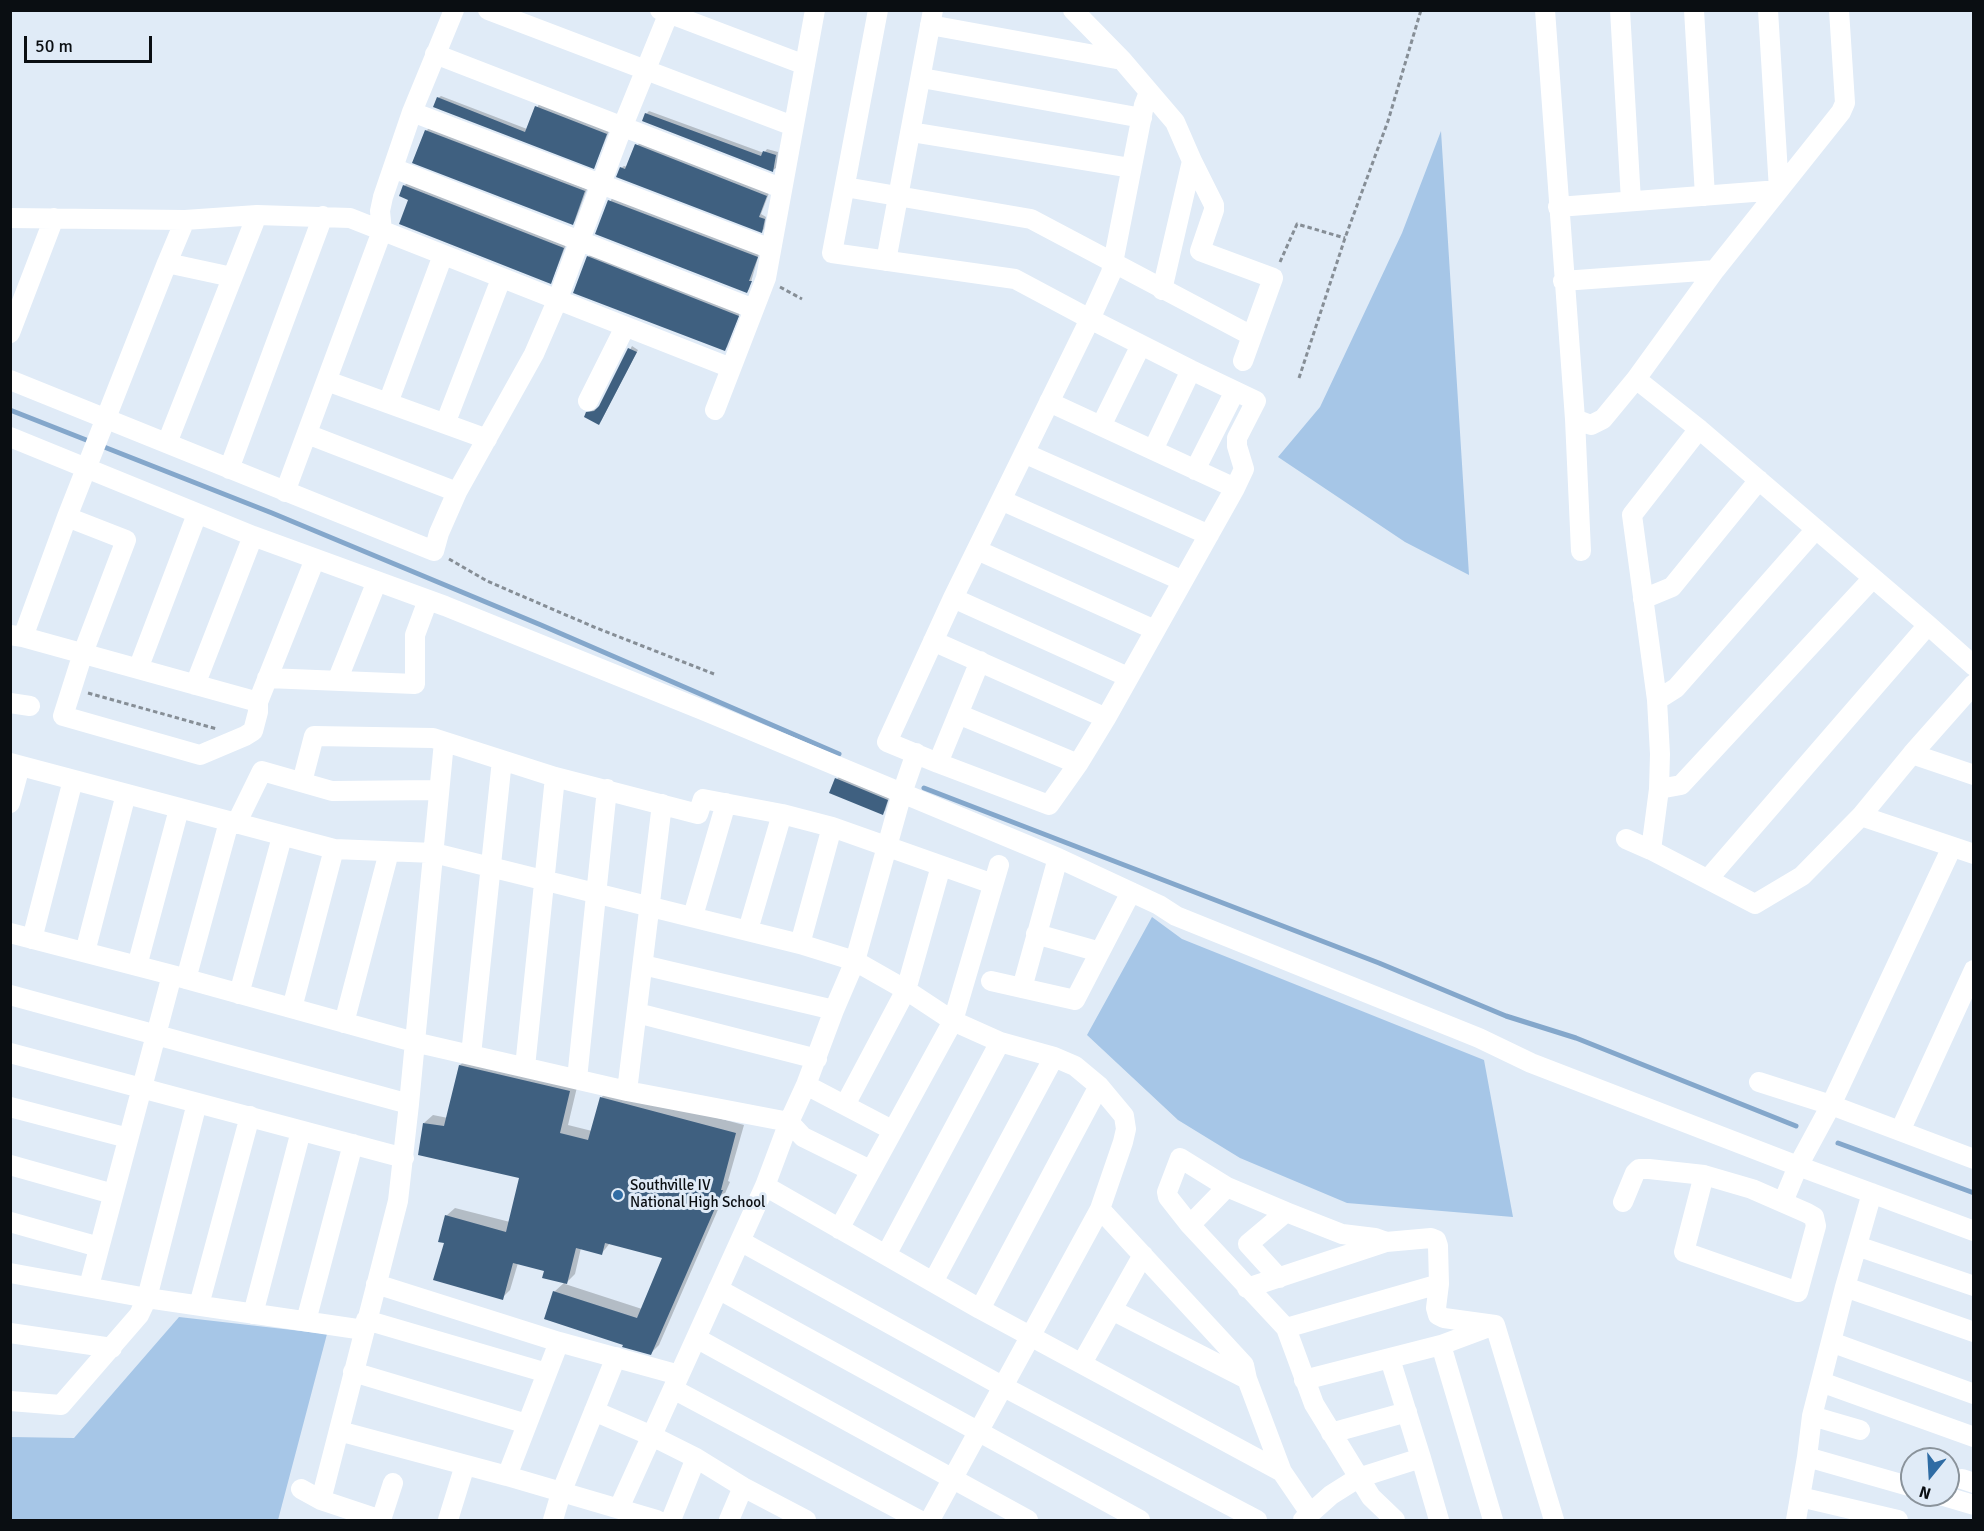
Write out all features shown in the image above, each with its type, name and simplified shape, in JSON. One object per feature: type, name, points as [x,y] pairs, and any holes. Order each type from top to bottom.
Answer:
[{"type":"street","points":[[285,492],[382,231],[380,211],[383,198],[412,112],[454,10]]},
{"type":"street","points":[[488,10],[793,126]]},
{"type":"street","points":[[715,410],[766,278],[815,10]]},
{"type":"street","points":[[878,10],[832,253],[1016,279],[1090,319],[1141,345],[1256,401],[1238,438],[1237,446],[1244,469],[1235,488],[1106,718],[1049,805],[887,742],[953,598],[1090,319],[1111,273],[1144,105],[1149,92]]},
{"type":"street","points":[[1072,10],[1122,60],[1175,122],[1214,205],[1200,251],[1274,278],[1243,361]]},
{"type":"street","points":[[1545,10],[1563,281],[1575,419],[1581,551]]},
{"type":"street","points":[[1620,10],[1631,201]]},
{"type":"street","points":[[1694,10],[1705,196]]},
{"type":"street","points":[[1768,10],[1779,190]]},
{"type":"street","points":[[1575,419],[1591,425],[1604,419],[1715,270],[1845,103],[1839,10]]},
{"type":"street","points":[[10,380],[105,422],[167,443],[434,551],[438,533],[458,492],[534,354],[557,301],[667,12],[805,65]]},
{"type":"street","points":[[886,261],[922,78],[931,18],[1122,60]]},
{"type":"street","points":[[435,54],[782,189]]},
{"type":"street","points":[[922,78],[1142,118]]},
{"type":"street","points":[[412,112],[771,249]]},
{"type":"street","points":[[911,132],[1131,168]]},
{"type":"street","points":[[1161,290],[1192,161]]},
{"type":"street","points":[[393,168],[754,309]]},
{"type":"street","points":[[845,187],[1031,219],[1161,290],[1252,336]]},
{"type":"street","points":[[1558,207],[1779,190]]},
{"type":"street","points":[[167,443],[257,215]]},
{"type":"street","points":[[10,218],[185,220],[257,215],[350,218],[731,368]]},
{"type":"street","points":[[229,469],[323,216]]},
{"type":"street","points":[[10,333],[54,218]]},
{"type":"street","points":[[185,220],[67,518],[17,636],[258,702]]},
{"type":"street","points":[[388,403],[443,255]]},
{"type":"street","points":[[167,263],[232,277]]},
{"type":"street","points":[[1563,281],[1715,270]]},
{"type":"street","points":[[445,424],[501,279]]},
{"type":"street","points":[[588,401],[625,327]]},
{"type":"street","points":[[1101,426],[1141,345]]},
{"type":"street","points":[[1153,450],[1191,370]]},
{"type":"street","points":[[1636,379],[1760,480],[1974,666]]},
{"type":"street","points":[[327,381],[487,439]]},
{"type":"street","points":[[1196,470],[1235,391]]},
{"type":"street","points":[[1049,402],[1235,488]]},
{"type":"street","points":[[1651,850],[1659,789],[1657,700],[1632,515],[1699,429]]},
{"type":"street","points":[[307,434],[458,492]]},
{"type":"street","points":[[10,436],[90,460],[196,514],[428,600],[902,793],[1059,858],[1176,916],[1479,1038],[1531,1063],[1974,1231]]},
{"type":"street","points":[[1024,453],[1209,535]]},
{"type":"street","points":[[1643,599],[1672,587],[1760,480]]},
{"type":"street","points":[[1001,500],[1183,580]]},
{"type":"street","points":[[138,669],[196,514]]},
{"type":"street","points":[[67,518],[126,540],[83,653],[63,716],[200,755],[254,731],[258,702],[315,559]]},
{"type":"street","points":[[1657,700],[1676,688],[1816,529]]},
{"type":"street","points":[[195,685],[253,536]]},
{"type":"street","points":[[977,550],[1155,630]]},
{"type":"street","points":[[1659,789],[1681,785],[1873,578]]},
{"type":"street","points":[[338,681],[377,581]]},
{"type":"street","points":[[953,598],[1128,677]]},
{"type":"street","points":[[267,678],[415,684],[415,635],[428,600]]},
{"type":"street","points":[[1708,879],[1928,625]]},
{"type":"street","points":[[933,641],[1106,718]]},
{"type":"street","points":[[938,763],[980,661]]},
{"type":"street","points":[[1626,839],[1755,904],[1802,876],[1861,816],[1974,684]]},
{"type":"street","points":[[10,703],[30,706]]},
{"type":"street","points":[[958,714],[1078,764]]},
{"type":"street","points":[[302,782],[314,736],[433,738],[555,777],[698,814],[703,799],[782,814],[832,827],[993,884]]},
{"type":"street","points":[[321,1500],[398,1201],[444,742]]},
{"type":"street","points":[[619,1508],[765,1186],[789,1122],[817,1059],[834,1010],[855,961],[902,793],[916,753]]},
{"type":"street","points":[[1912,754],[1974,775]]},
{"type":"street","points":[[471,1055],[502,760]]},
{"type":"street","points":[[10,803],[15,765],[334,849],[434,853],[650,905],[801,944],[855,961],[906,990],[953,1021],[1000,1042],[1053,1057],[1075,1066],[1099,1086],[1124,1116],[1126,1129],[1100,1209],[930,1521]]},
{"type":"street","points":[[89,1286],[156,1034],[179,977],[232,823],[262,771],[332,791],[439,790]]},
{"type":"street","points":[[525,1067],[555,777]]},
{"type":"street","points":[[32,939],[73,780]]},
{"type":"street","points":[[577,1079],[607,789]]},
{"type":"street","points":[[85,952],[126,794]]},
{"type":"street","points":[[693,916],[726,803]]},
{"type":"street","points":[[627,1090],[662,804]]},
{"type":"street","points":[[137,966],[179,809]]},
{"type":"street","points":[[748,930],[782,814]]},
{"type":"street","points":[[1861,816],[1974,854]]},
{"type":"street","points":[[801,944],[832,827]]},
{"type":"street","points":[[239,994],[282,837]]},
{"type":"street","points":[[1783,1202],[1798,1166],[1831,1105],[1952,847]]},
{"type":"street","points":[[292,1008],[334,849]]},
{"type":"street","points":[[344,1023],[389,852]]},
{"type":"street","points":[[1022,988],[1059,858]]},
{"type":"street","points":[[839,1229],[953,1021],[999,865]]},
{"type":"street","points":[[844,1105],[906,990],[941,866]]},
{"type":"street","points":[[992,981],[1076,1000],[1131,892]]},
{"type":"street","points":[[10,933],[414,1042],[627,1090],[789,1122],[803,1137],[870,1170]]},
{"type":"street","points":[[1036,934],[1100,952]]},
{"type":"street","points":[[643,965],[834,1010]]},
{"type":"street","points":[[1900,1131],[1974,970]]},
{"type":"street","points":[[10,995],[409,1104]]},
{"type":"street","points":[[637,1013],[817,1059]]},
{"type":"street","points":[[886,1255],[1000,1042]]},
{"type":"street","points":[[10,1053],[404,1158]]},
{"type":"street","points":[[933,1282],[1053,1057]]},
{"type":"street","points":[[1759,1082],[1972,1154]]},
{"type":"street","points":[[806,1085],[892,1130]]},
{"type":"street","points":[[980,1309],[1099,1086]]},
{"type":"street","points":[[10,1401],[61,1405],[139,1315],[147,1298],[197,1103]]},
{"type":"street","points":[[10,1107],[128,1138]]},
{"type":"street","points":[[199,1305],[250,1116]]},
{"type":"street","points":[[253,1314],[301,1131]]},
{"type":"street","points":[[306,1322],[353,1144]]},
{"type":"street","points":[[1386,1242],[1375,1238],[1342,1234],[1286,1212],[1227,1187],[1180,1158],[1167,1192],[1168,1197],[1190,1225],[1286,1328],[1314,1404],[1371,1497],[1395,1521]]},
{"type":"street","points":[[10,1165],[113,1194]]},
{"type":"street","points":[[1623,1202],[1639,1168],[1704,1175],[1752,1190],[1814,1217],[1816,1226],[1797,1293],[1684,1252],[1704,1175]]},
{"type":"street","points":[[765,1186],[980,1309],[1282,1472]]},
{"type":"street","points":[[1190,1225],[1227,1187]]},
{"type":"street","points":[[1796,1521],[1812,1416],[1872,1193]]},
{"type":"street","points":[[1100,1209],[1244,1365],[1246,1379],[1282,1472],[1307,1518],[1331,1495],[1358,1478],[1421,1458]]},
{"type":"street","points":[[1279,1278],[1248,1244],[1286,1212]]},
{"type":"street","points":[[10,1222],[99,1246]]},
{"type":"street","points":[[1247,1288],[1386,1242],[1431,1238],[1436,1240],[1438,1246],[1439,1284],[1436,1308],[1438,1315],[1444,1318],[1495,1325]]},
{"type":"street","points":[[740,1241],[1002,1386],[1257,1521]]},
{"type":"street","points":[[1857,1246],[1974,1286]]},
{"type":"street","points":[[1082,1363],[1143,1255]]},
{"type":"street","points":[[10,1274],[306,1322],[365,1325],[547,1373]]},
{"type":"street","points":[[376,1284],[559,1342],[616,1357],[676,1382],[919,1521]]},
{"type":"street","points":[[1286,1328],[1439,1284]]},
{"type":"street","points":[[1845,1287],[1974,1332]]},
{"type":"street","points":[[718,1289],[1140,1521]]},
{"type":"street","points":[[1112,1310],[1246,1379]]},
{"type":"street","points":[[1304,1380],[1441,1345],[1495,1325]]},
{"type":"street","points":[[1495,1325],[1554,1521]]},
{"type":"street","points":[[10,1333],[112,1348]]},
{"type":"street","points":[[696,1338],[1028,1521]]},
{"type":"street","points":[[507,1476],[559,1342]]},
{"type":"street","points":[[1831,1342],[1974,1394]]},
{"type":"street","points":[[1441,1345],[1493,1521]]},
{"type":"street","points":[[554,1521],[561,1493],[616,1357]]},
{"type":"street","points":[[1390,1359],[1439,1521]]},
{"type":"street","points":[[353,1372],[527,1424]]},
{"type":"street","points":[[1821,1382],[1974,1437]]},
{"type":"street","points":[[594,1411],[696,1458],[742,1487],[806,1521]]},
{"type":"street","points":[[1331,1433],[1407,1412]]},
{"type":"street","points":[[1812,1416],[1860,1430]]},
{"type":"street","points":[[339,1431],[507,1476],[657,1521]]},
{"type":"street","points":[[1807,1457],[1900,1484]]},
{"type":"street","points":[[671,1521],[696,1458]]},
{"type":"street","points":[[448,1521],[465,1465]]},
{"type":"street","points":[[301,1490],[321,1500],[381,1521],[393,1483]]},
{"type":"street","points":[[729,1521],[742,1487]]},
{"type":"street","points":[[1800,1497],[1898,1521]]},
{"type":"path","points":[[1299,378],[1345,238],[1388,121],[1422,10]]},
{"type":"path","points":[[1274,278],[1297,224],[1345,238]]},
{"type":"path","points":[[766,278],[802,299]]},
{"type":"path","points":[[434,551],[487,581],[594,627],[714,674]]},
{"type":"path","points":[[71,689],[245,736]]},
{"type":"shaded area","points":[[1441,131],[1469,575],[1405,542],[1278,457],[1320,407],[1402,233]]},
{"type":"shaded area","points":[[1152,917],[1182,939],[1484,1060],[1513,1217],[1347,1203],[1240,1158],[1178,1120],[1087,1035]]},
{"type":"shaded area","points":[[179,1317],[327,1334],[278,1520],[11,1520],[11,1437],[74,1438]]},
{"type":"building","points":[[437,97],[525,132],[535,106],[607,134],[594,169],[433,107]]},
{"type":"building","points":[[645,113],[761,156],[763,151],[776,155],[773,172],[642,121]]},
{"type":"building","points":[[425,130],[585,191],[573,225],[412,163]]},
{"type":"building","points":[[635,144],[767,196],[759,217],[765,219],[762,233],[616,177],[620,167],[625,169]]},
{"type":"building","points":[[403,185],[564,248],[551,284],[399,224],[408,200],[399,196]]},
{"type":"building","points":[[608,200],[758,257],[747,293],[595,234]]},
{"type":"building","points":[[587,256],[739,316],[725,351],[573,293]]},
{"type":"building","points":[[628,348],[637,352],[599,425],[584,417],[586,412],[594,411],[599,406]]},
{"type":"building","points":[[835,778],[888,800],[883,815],[829,793]]},
{"type":"building","name":"Southville IV National High School","points":[[459,1065],[570,1091],[560,1133],[588,1140],[600,1097],[736,1133],[721,1190],[723,1190],[651,1355],[544,1319],[553,1291],[637,1318],[662,1258],[605,1243],[602,1255],[576,1248],[567,1284],[542,1278],[544,1271],[513,1263],[503,1300],[433,1280],[444,1243],[438,1242],[445,1215],[506,1232],[519,1178],[418,1155],[423,1123],[444,1126]]},
{"type":"waterway","points":[[10,410],[272,513],[541,625],[839,754]]},
{"type":"waterway","points":[[924,788],[1379,963],[1506,1016],[1576,1038],[1796,1126]]},
{"type":"waterway","points":[[1838,1143],[1974,1193]]},
{"type":"place","name":"Southville IV National High School","points":[[618,1195]]}]
